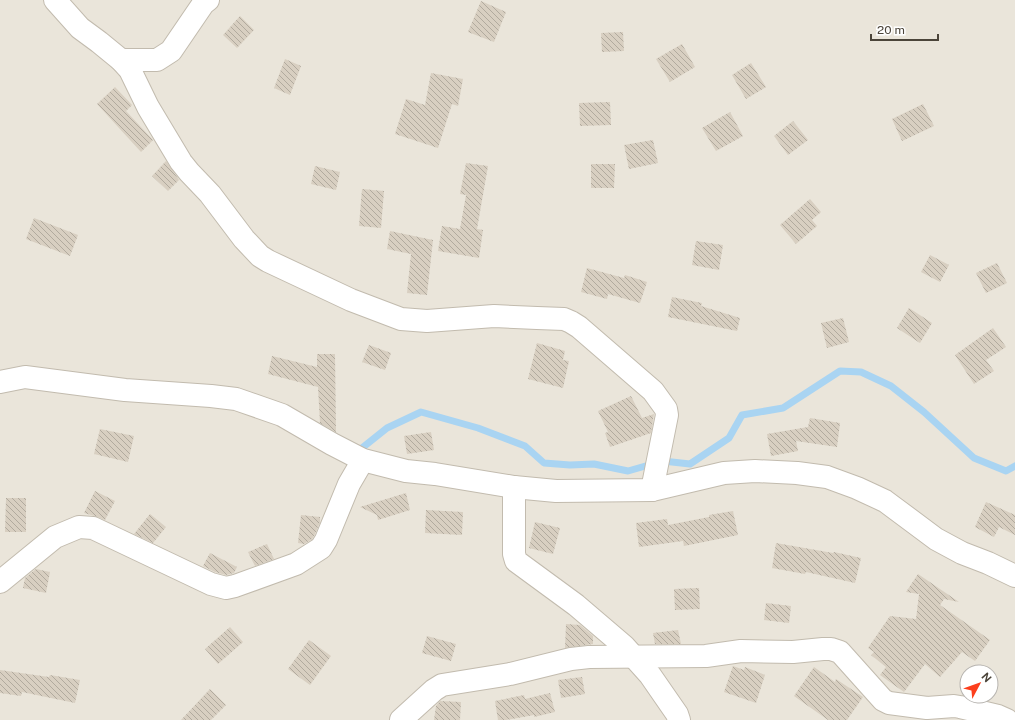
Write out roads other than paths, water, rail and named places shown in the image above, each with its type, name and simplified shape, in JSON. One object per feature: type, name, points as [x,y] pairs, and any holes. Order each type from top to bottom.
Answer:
[{"type":"street","points":[[56,0],[80,28],[121,60],[130,70],[148,107],[172,148],[189,172],[210,194],[244,239],[260,256],[268,261],[351,300],[401,319],[427,321],[494,316],[564,319],[579,326],[653,391],[666,410],[666,421],[652,490]]},
{"type":"street","points":[[121,60],[157,60],[172,51],[203,4],[208,0]]},
{"type":"street","points":[[0,382],[25,377],[125,390],[211,396],[236,400],[282,415],[363,460],[406,470],[514,487],[556,491],[652,490],[724,473],[755,471],[797,472],[828,477],[885,501],[942,542],[962,554],[988,563],[1015,576]]},
{"type":"street","points":[[0,582],[55,537],[79,527],[93,528],[211,584],[226,588],[235,586],[296,564],[321,548],[326,540],[349,484],[363,460]]},
{"type":"street","points":[[514,487],[514,554],[516,561],[576,605],[624,646],[650,675],[677,714],[679,720]]},
{"type":"street","points":[[401,720],[434,690],[442,685],[510,674],[571,659],[589,657],[706,656],[741,651],[793,652],[823,649],[840,652],[883,700],[889,703],[928,708],[954,706],[998,716],[1007,720]]},
{"type":"waterway","points":[[357,452],[387,428],[421,412],[478,428],[525,446],[544,463],[570,465],[594,464],[628,471],[663,461],[690,464],[729,438],[742,415],[783,408],[840,371],[861,372],[891,386],[924,412],[974,458],[1006,471],[1015,466]]}]
